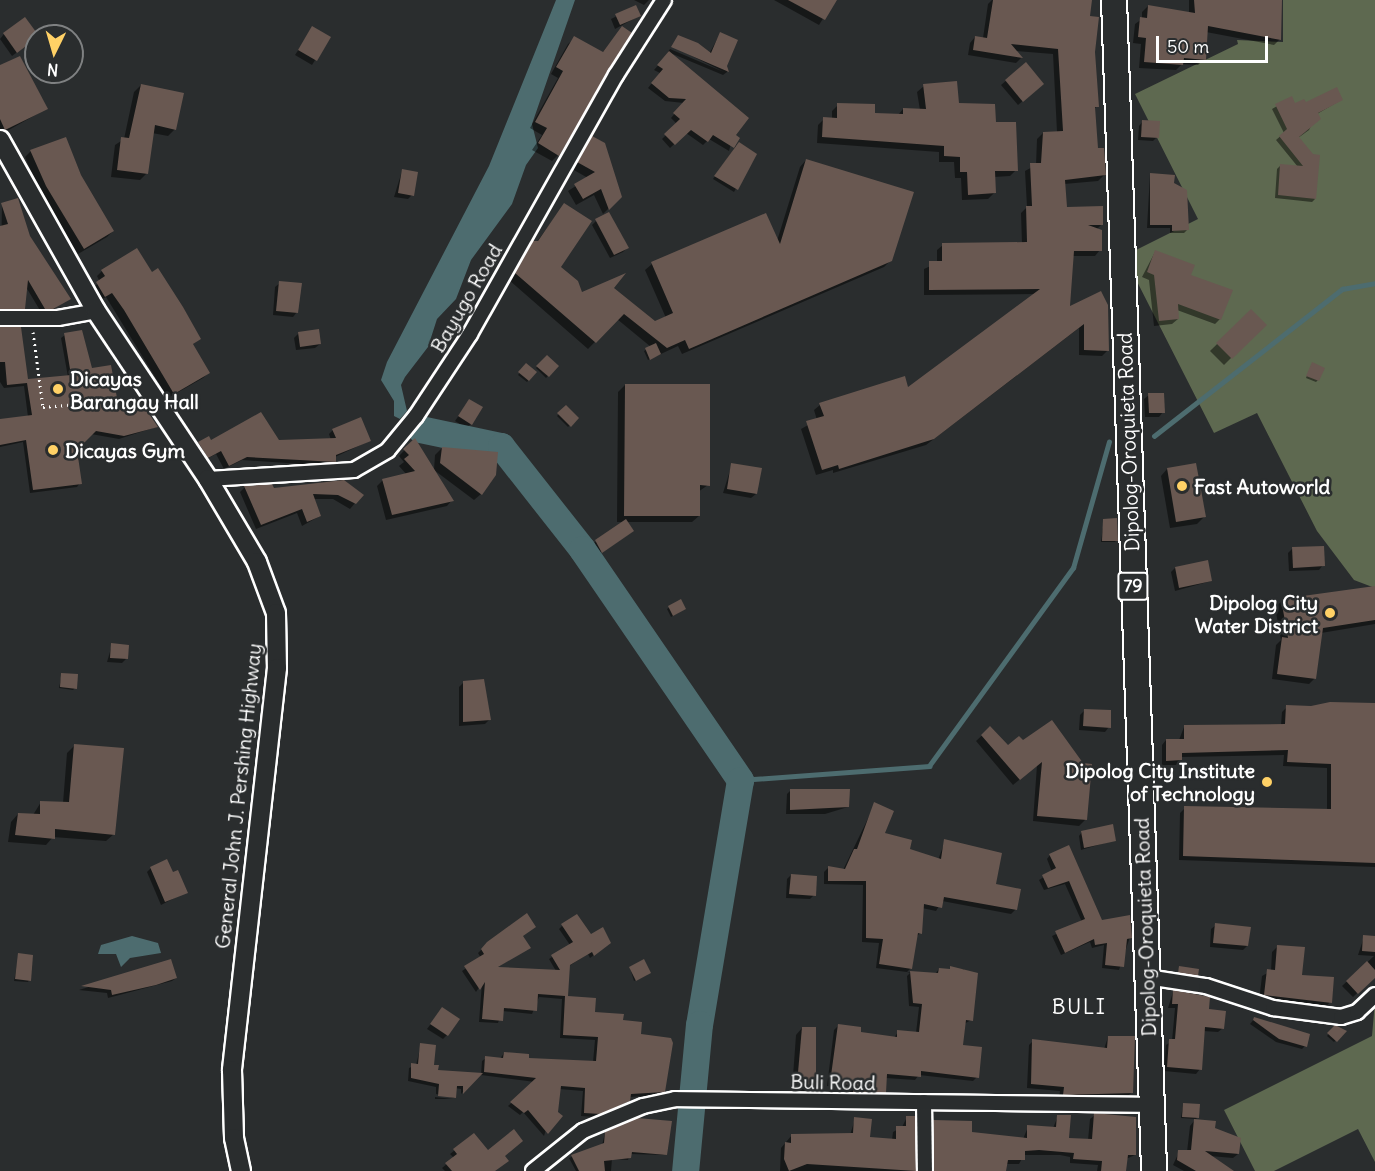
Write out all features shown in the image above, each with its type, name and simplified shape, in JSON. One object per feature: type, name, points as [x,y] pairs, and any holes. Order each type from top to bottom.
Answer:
[{"type":"highway","name":"Dipolog-Oroquieta Road","points":[[1114,0],[1154,1171]]},
{"type":"main road","name":"General John J. Pershing Highway","points":[[0,140],[96,312],[208,479],[269,587],[278,638],[232,1070],[234,1138],[241,1171]]},
{"type":"street","name":"Bayugo Road","points":[[208,479],[354,470],[388,450],[416,416],[470,334],[616,75],[664,0]]},
{"type":"street","points":[[0,318],[31,318],[96,312]]},
{"type":"street","points":[[1147,977],[1225,991],[1273,1008],[1341,1017],[1357,1012],[1375,995]]},
{"type":"street","name":"Buli Road","points":[[533,1171],[583,1131],[643,1106],[675,1100],[1152,1106]]},
{"type":"street","points":[[924,1102],[924,1171]]},
{"type":"path","points":[[31,318],[43,407],[68,405]]},
{"type":"green space","points":[[1283,0],[1375,0],[1375,588],[1354,580],[1317,531],[1257,413],[1214,433],[1124,256],[1198,219],[1135,94],[1238,44],[1237,40],[1283,42]]},
{"type":"green space","points":[[1375,1001],[1375,1162],[1358,1129],[1274,1171],[1255,1171],[1224,1110],[1372,1036]]},
{"type":"water","points":[[556,0],[575,0],[532,124],[538,148],[526,165],[512,204],[471,260],[456,299],[437,319],[428,347],[405,377],[401,385],[407,411],[400,419],[394,416],[394,401],[381,380],[387,362],[489,166]]},
{"type":"water","points":[[132,936],[158,943],[161,953],[130,958],[121,967],[116,954],[98,954],[101,945]]},
{"type":"building","points":[[788,0],[837,0],[825,20]]},
{"type":"building","points":[[993,0],[1092,0],[1090,16],[1099,17],[1095,52],[1099,107],[1095,107],[1098,148],[1104,148],[1106,175],[1065,180],[1067,207],[1103,206],[1103,225],[1088,225],[1102,230],[1102,251],[1074,251],[1070,306],[1101,291],[1108,305],[1109,351],[1084,350],[1084,324],[934,439],[839,469],[838,465],[822,470],[806,421],[824,416],[819,403],[905,376],[908,387],[1040,289],[929,290],[929,261],[942,261],[942,243],[1027,242],[1026,206],[1032,206],[1030,163],[1041,163],[1043,132],[1063,131],[1058,49],[1011,44],[1023,58],[973,50],[975,36],[987,38]]},
{"type":"building","points":[[1194,0],[1282,0],[1281,40],[1208,26],[1206,60],[1184,58],[1183,65],[1144,62],[1146,38],[1138,37],[1140,17],[1147,18],[1148,5],[1195,13]]},
{"type":"building","points":[[636,5],[641,16],[620,25],[615,14]]},
{"type":"building","points":[[25,17],[30,24],[24,24],[24,48],[17,53],[3,33]]},
{"type":"building","points":[[312,26],[331,37],[317,61],[298,50]]},
{"type":"building","points":[[622,26],[632,33],[559,156],[538,143],[547,128],[535,122],[563,71],[556,67],[574,36],[603,52]]},
{"type":"building","points":[[720,32],[738,40],[727,66],[729,72],[671,47],[678,35],[698,43],[711,53]]},
{"type":"building","points":[[669,51],[749,118],[736,135],[740,138],[734,148],[713,135],[708,142],[691,130],[675,145],[664,134],[680,119],[673,113],[686,99],[669,98],[651,83],[663,69],[657,65]]},
{"type":"building","points":[[20,56],[24,64],[24,84],[35,84],[48,109],[5,130],[0,119],[0,65]]},
{"type":"building","points":[[1026,62],[1044,84],[1023,102],[1005,80]]},
{"type":"building","points":[[957,81],[959,103],[995,104],[996,122],[1016,122],[1018,171],[995,171],[996,193],[968,195],[967,172],[960,172],[960,157],[944,156],[944,146],[822,137],[823,117],[837,118],[837,103],[875,104],[875,113],[903,114],[903,108],[926,109],[923,84]]},
{"type":"building","points":[[141,84],[184,93],[176,130],[155,125],[148,174],[117,170],[121,137],[129,138]]},
{"type":"building","points":[[1337,87],[1343,100],[1318,113],[1321,119],[1299,137],[1313,154],[1320,155],[1316,199],[1278,195],[1280,164],[1303,166],[1279,136],[1287,129],[1275,104],[1292,96],[1295,103],[1304,99],[1306,102]]},
{"type":"building","points":[[1142,120],[1160,121],[1159,138],[1141,137]]},
{"type":"building","points":[[592,136],[605,143],[622,197],[609,210],[601,189],[583,199],[574,184],[595,172],[577,162]]},
{"type":"building","points":[[66,137],[81,175],[114,231],[84,249],[46,186],[30,150]]},
{"type":"building","points":[[739,142],[757,154],[738,190],[714,176]]},
{"type":"building","points":[[806,159],[914,192],[892,261],[689,349],[685,340],[667,348],[624,314],[596,343],[515,273],[532,241],[538,241],[564,203],[592,221],[561,267],[578,281],[582,292],[626,273],[614,288],[655,321],[673,313],[651,262],[766,213],[780,244]]},
{"type":"building","points":[[402,169],[418,172],[414,196],[398,193]]},
{"type":"building","points":[[1150,173],[1175,175],[1174,183],[1187,190],[1189,230],[1172,231],[1172,225],[1150,225]]},
{"type":"building","points":[[18,198],[30,236],[71,299],[53,309],[45,309],[28,280],[25,309],[0,309],[0,226],[8,224],[1,203]]},
{"type":"building","points":[[609,212],[629,248],[614,255],[595,219]]},
{"type":"building","points":[[137,248],[152,272],[158,268],[183,307],[201,339],[193,344],[210,373],[174,394],[124,310],[112,293],[105,297],[96,282],[105,276],[101,270]]},
{"type":"building","points":[[1155,250],[1195,265],[1191,275],[1233,290],[1221,320],[1178,304],[1179,319],[1159,321],[1154,275],[1147,272]]},
{"type":"building","points":[[279,281],[302,283],[298,313],[276,311]]},
{"type":"building","points":[[1251,309],[1267,325],[1232,359],[1216,343]]},
{"type":"building","points":[[0,327],[21,327],[28,379],[71,375],[64,333],[82,330],[92,368],[111,365],[119,409],[141,402],[158,427],[124,436],[96,431],[77,450],[82,484],[33,490],[26,440],[0,445],[0,419],[32,415],[27,383],[7,385],[5,362],[0,362]]},
{"type":"building","points":[[319,329],[321,344],[300,347],[298,332]]},
{"type":"building","points":[[656,343],[661,354],[650,360],[645,348]]},
{"type":"building","points":[[547,355],[559,366],[549,377],[536,366]]},
{"type":"building","points":[[1312,362],[1325,368],[1319,381],[1306,376]]},
{"type":"building","points":[[526,363],[537,372],[529,381],[518,372]]},
{"type":"building","points":[[625,384],[710,384],[710,486],[700,485],[700,516],[624,516]]},
{"type":"building","points":[[1148,393],[1164,393],[1165,413],[1149,413]]},
{"type":"building","points":[[469,399],[483,407],[472,425],[458,416]]},
{"type":"building","points":[[566,405],[579,418],[571,427],[557,413]]},
{"type":"building","points":[[261,412],[279,440],[336,438],[332,429],[361,417],[371,441],[336,455],[336,462],[247,457],[229,466],[221,451],[208,458],[198,442],[209,436],[211,440]]},
{"type":"building","points":[[415,438],[454,501],[392,515],[382,479],[415,471],[404,459],[409,455],[403,449]]},
{"type":"building","points":[[442,447],[498,452],[496,475],[482,495],[440,463]]},
{"type":"building","points":[[731,463],[762,468],[757,494],[727,489]]},
{"type":"building","points":[[1196,463],[1206,517],[1176,522],[1167,468]]},
{"type":"building","points":[[344,480],[364,495],[356,504],[338,495],[313,494],[321,516],[307,522],[302,509],[261,525],[244,486],[272,484],[274,488]]},
{"type":"building","points":[[1117,518],[1118,541],[1102,541],[1103,519]]},
{"type":"building","points":[[626,519],[634,531],[602,553],[595,540]]},
{"type":"building","points":[[1324,546],[1325,566],[1293,568],[1292,547]]},
{"type":"building","points":[[1208,560],[1212,581],[1179,588],[1175,567]]},
{"type":"building","points":[[1375,586],[1375,620],[1323,628],[1316,679],[1277,674],[1282,637],[1288,638],[1281,599]]},
{"type":"building","points":[[681,599],[686,609],[673,616],[668,606]]},
{"type":"building","points":[[111,643],[129,645],[128,659],[110,658]]},
{"type":"building","points":[[61,673],[78,674],[77,689],[60,687]]},
{"type":"building","points":[[484,679],[491,720],[463,722],[463,681]]},
{"type":"building","points":[[1330,702],[1375,703],[1375,863],[1183,856],[1184,806],[1331,809],[1331,764],[1287,762],[1288,750],[1182,753],[1182,760],[1166,761],[1166,739],[1184,739],[1184,725],[1285,724],[1286,705],[1311,706]]},
{"type":"building","points":[[1084,709],[1111,710],[1111,728],[1083,726]]},
{"type":"building","points":[[1052,720],[1083,763],[1092,764],[1087,820],[1037,816],[1042,762],[1020,780],[981,735],[990,726],[1008,745],[1019,736],[1023,740]]},
{"type":"building","points":[[74,744],[124,748],[115,835],[55,829],[55,839],[15,835],[18,813],[40,814],[40,801],[69,802]]},
{"type":"building","points":[[790,789],[850,789],[849,807],[790,810]]},
{"type":"building","points":[[874,802],[894,811],[885,833],[912,840],[910,849],[941,859],[944,839],[1002,853],[996,884],[1021,889],[1017,910],[944,897],[942,908],[924,904],[922,934],[918,933],[912,969],[879,964],[883,939],[866,938],[866,881],[828,881],[828,866],[845,869],[854,849],[857,849]]},
{"type":"building","points":[[1113,824],[1116,841],[1084,848],[1081,831]]},
{"type":"building","points":[[1069,845],[1102,920],[1130,915],[1132,938],[1127,939],[1124,967],[1105,965],[1107,943],[1095,945],[1094,939],[1065,953],[1055,931],[1085,919],[1069,881],[1048,888],[1042,875],[1056,868],[1049,854]]},
{"type":"building","points":[[167,859],[173,872],[178,870],[188,893],[165,902],[150,867]]},
{"type":"building","points":[[791,874],[817,876],[816,896],[789,894]]},
{"type":"building","points":[[527,913],[536,927],[523,936],[531,948],[498,967],[560,970],[551,955],[573,942],[561,924],[577,914],[591,934],[603,927],[611,943],[594,956],[592,952],[570,965],[568,996],[596,998],[595,1012],[624,1014],[623,1020],[642,1022],[641,1034],[671,1038],[673,1043],[665,1092],[631,1094],[630,1101],[601,1114],[584,1113],[585,1088],[561,1086],[558,1112],[563,1116],[548,1134],[528,1110],[524,1113],[510,1102],[536,1078],[484,1072],[485,1056],[503,1058],[504,1052],[529,1054],[529,1058],[596,1061],[598,1037],[563,1035],[565,996],[538,994],[537,1011],[504,1008],[503,1021],[482,1019],[485,982],[480,990],[464,966],[484,954],[481,949],[487,942]]},
{"type":"building","points":[[1215,923],[1251,927],[1248,946],[1213,943]]},
{"type":"building","points":[[1363,935],[1375,936],[1375,952],[1362,951]]},
{"type":"building","points":[[1277,945],[1305,947],[1302,975],[1334,977],[1332,1003],[1264,995],[1267,969],[1275,970]]},
{"type":"building","points":[[18,953],[33,955],[31,981],[15,979]]},
{"type":"building","points":[[171,959],[177,978],[156,985],[112,995],[111,990],[81,986]]},
{"type":"building","points":[[644,959],[651,973],[636,981],[629,967]]},
{"type":"building","points":[[1367,961],[1375,970],[1375,978],[1358,994],[1346,981]]},
{"type":"building","points":[[950,966],[978,973],[973,1021],[966,1020],[963,1045],[982,1047],[979,1078],[921,1071],[921,1077],[887,1074],[886,1093],[853,1092],[854,1085],[830,1083],[838,1024],[861,1027],[861,1032],[897,1037],[897,1030],[919,1032],[922,1004],[913,1003],[910,971],[938,973],[939,968],[950,969]]},
{"type":"building","points":[[1179,966],[1199,969],[1198,976],[1178,973]]},
{"type":"building","points":[[1173,990],[1210,997],[1209,1009],[1226,1011],[1224,1029],[1205,1027],[1202,1070],[1167,1067],[1169,1039],[1175,1039],[1178,1004],[1172,1004]]},
{"type":"building","points":[[442,1007],[460,1019],[448,1036],[430,1024]]},
{"type":"building","points":[[1254,1017],[1310,1034],[1307,1047],[1279,1039],[1253,1020]]},
{"type":"building","points":[[1335,1025],[1347,1031],[1337,1042],[1327,1033]]},
{"type":"building","points":[[802,1027],[816,1027],[816,1086],[797,1084]]},
{"type":"building","points":[[1108,1036],[1135,1036],[1133,1093],[1063,1095],[1064,1087],[1031,1084],[1032,1039],[1107,1048]]},
{"type":"building","points":[[420,1043],[436,1045],[434,1065],[439,1065],[438,1070],[483,1073],[463,1094],[463,1086],[457,1086],[456,1098],[438,1096],[439,1084],[411,1078],[411,1063],[418,1064]]},
{"type":"building","points":[[1183,1103],[1200,1104],[1199,1118],[1182,1117]]},
{"type":"building","points":[[1094,1113],[1136,1117],[1136,1155],[1128,1155],[1126,1171],[1101,1171],[1102,1161],[1073,1159],[1074,1153],[1039,1150],[1025,1151],[1025,1160],[1008,1160],[1006,1171],[934,1171],[933,1120],[972,1121],[972,1132],[1027,1138],[1027,1125],[1056,1127],[1057,1115],[1071,1115],[1069,1138],[1092,1139]]},
{"type":"building","points":[[906,1116],[915,1116],[916,1171],[807,1164],[789,1171],[784,1159],[785,1142],[791,1143],[791,1134],[853,1133],[854,1117],[872,1119],[870,1137],[896,1139],[896,1126],[906,1126]]},
{"type":"building","points":[[637,1118],[672,1121],[667,1155],[632,1152],[631,1158],[604,1161],[605,1171],[579,1171],[571,1155],[604,1143],[605,1132]]},
{"type":"building","points":[[1194,1119],[1216,1121],[1215,1128],[1241,1138],[1239,1154],[1205,1151],[1234,1171],[1196,1171],[1177,1160],[1178,1150],[1191,1150]]},
{"type":"building","points":[[514,1129],[523,1141],[505,1156],[509,1161],[495,1171],[452,1171],[445,1163],[457,1154],[453,1149],[474,1133],[488,1150]]},
{"type":"waterway","points":[[1154,436],[1342,289],[1375,283]]},
{"type":"waterway","points":[[420,429],[501,446],[582,549],[740,780],[699,1024],[685,1171]]},
{"type":"waterway","points":[[740,780],[929,766],[1073,568],[1109,442]]},
{"type":"place","name":"Dicayas Barangay Hall","points":[[58,389]]},
{"type":"place","name":"Dicayas Gym","points":[[53,450]]},
{"type":"place","name":"Fast Autoworld","points":[[1182,486]]},
{"type":"place","name":"Dipolog City Water District","points":[[1330,613]]},
{"type":"place","name":"Dipolog City Institute of Technology","points":[[1267,782]]},
{"type":"district","name":"BULI","points":[[1079,1007]]}]
